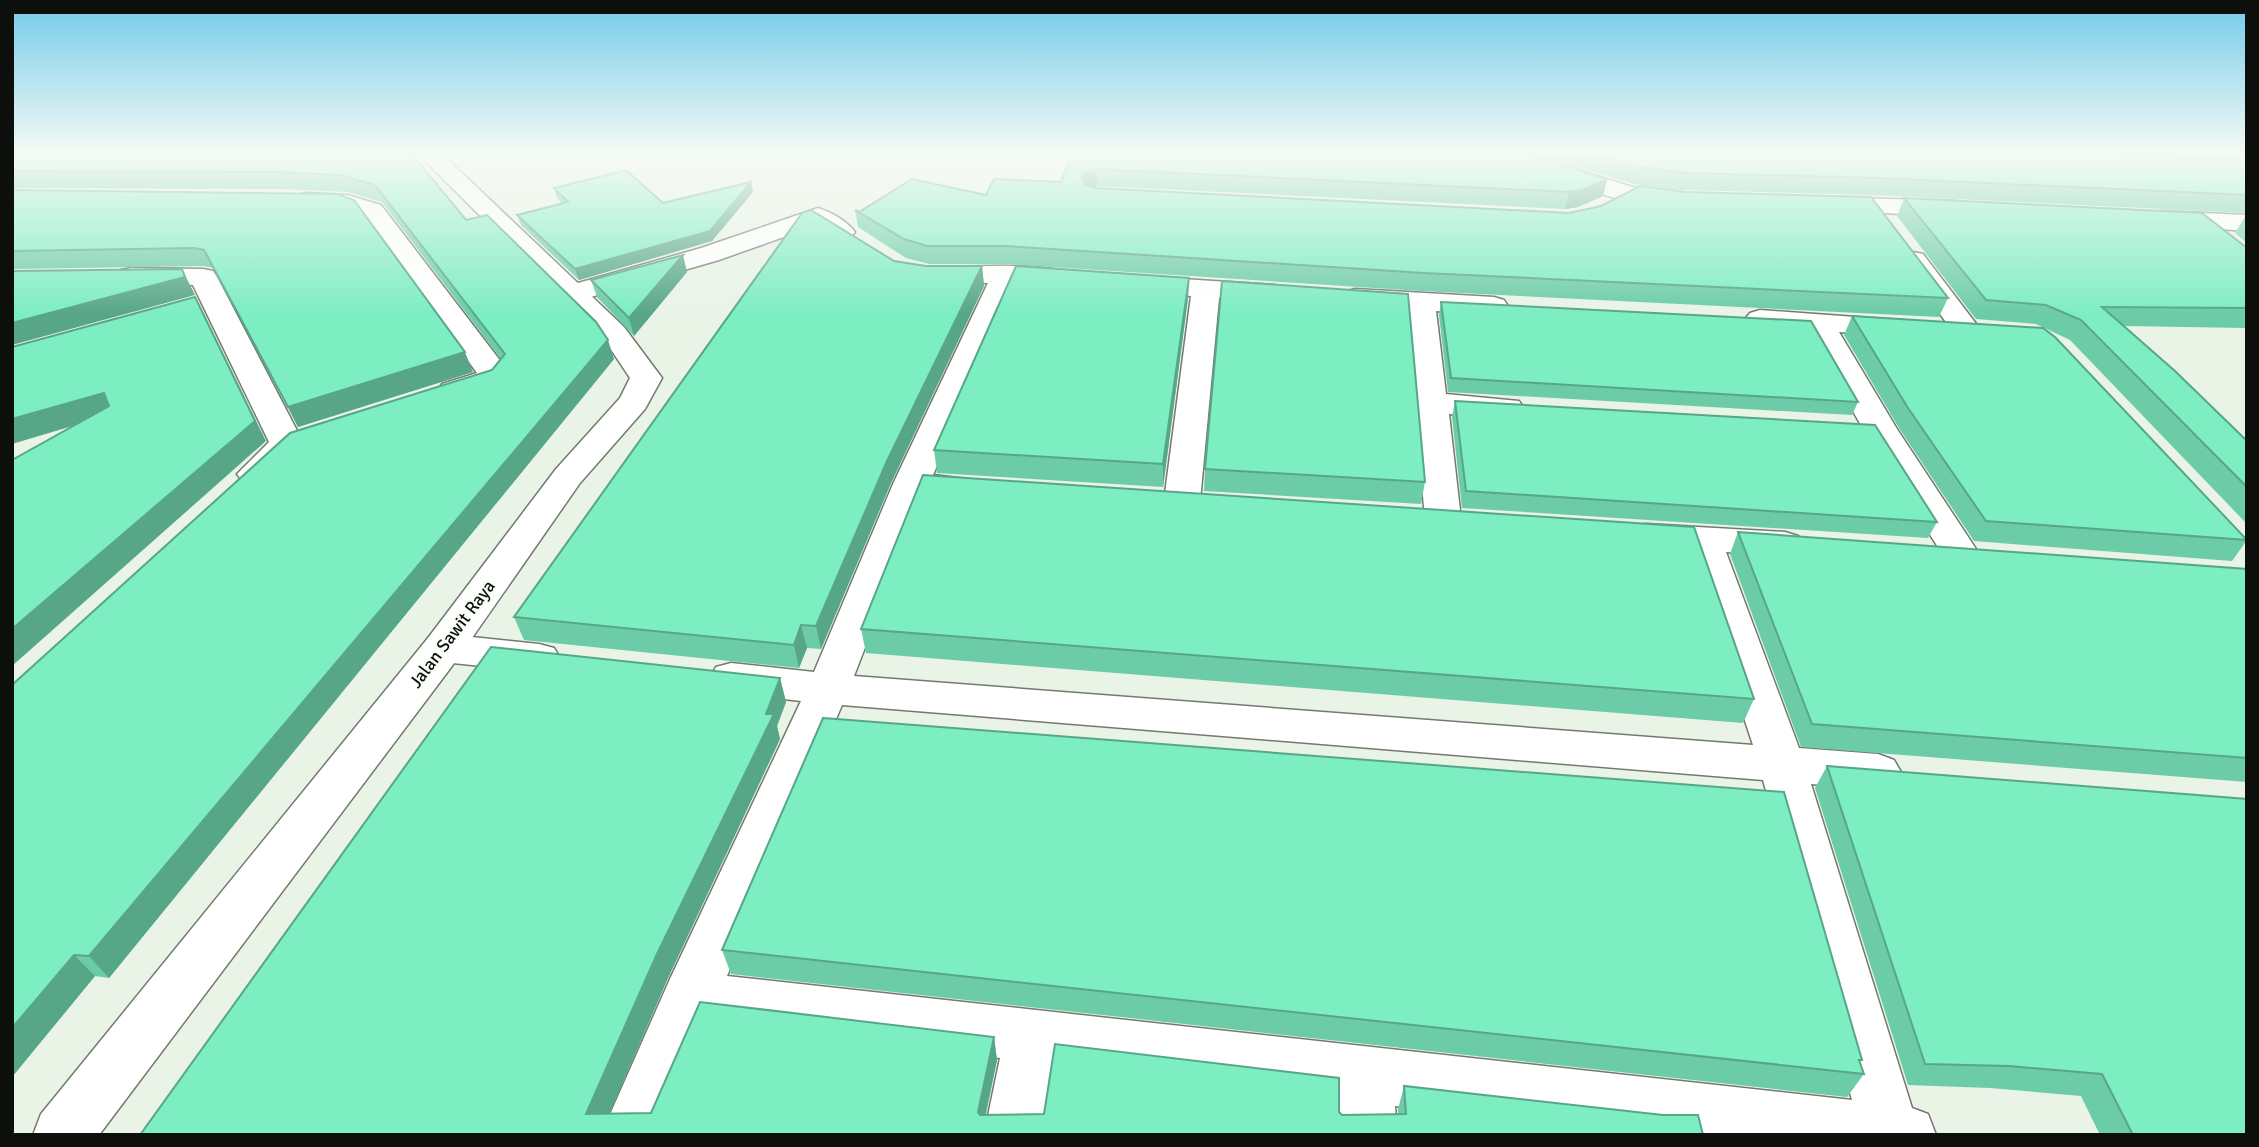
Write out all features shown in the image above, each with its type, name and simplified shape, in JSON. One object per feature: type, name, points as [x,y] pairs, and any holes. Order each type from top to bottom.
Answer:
[{"type":"street","points":[[364,208],[372,210],[494,374],[488,380],[426,400]]},
{"type":"street","name":"Jalan Sawit Raya","points":[[62,1135],[443,648],[568,476],[634,402],[646,378],[614,333],[485,208]]},
{"type":"street","points":[[1595,211],[1602,208]]},
{"type":"street","points":[[1735,318],[1979,331],[1874,208]]},
{"type":"street","points":[[1926,208],[1979,210]]},
{"type":"street","points":[[575,293],[710,254],[818,216],[862,245]]},
{"type":"street","points":[[2139,218],[2247,223]]},
{"type":"street","points":[[2198,220],[2237,250]]},
{"type":"street","points":[[907,272],[929,275],[1006,275],[1517,307]]},
{"type":"street","points":[[629,1135],[828,689],[911,484],[1006,275]]},
{"type":"street","points":[[102,276],[203,276],[203,305],[300,440],[226,499]]},
{"type":"street","points":[[1182,501],[1206,289]]},
{"type":"street","points":[[1421,303],[1443,519]]},
{"type":"street","points":[[1818,322],[1880,429],[1975,556],[1920,552]]},
{"type":"street","points":[[1430,403],[1539,410]]},
{"type":"street","points":[[1839,427],[1880,429]]},
{"type":"street","points":[[911,484],[1006,490]]},
{"type":"street","points":[[1607,532],[1825,547]]},
{"type":"street","points":[[689,996],[1365,1075],[1721,1124],[1899,1134],[1782,765],[1703,539]]},
{"type":"street","points":[[443,648],[581,662]]},
{"type":"street","points":[[691,674],[828,689],[1919,776]]},
{"type":"street","points":[[1014,1135],[1032,1035]]},
{"type":"street","points":[[1365,1075],[1367,1135]]},
{"type":"building","points":[[12,208],[359,208],[465,352],[288,407],[204,250],[12,251]]},
{"type":"building","points":[[392,208],[456,208],[466,220],[487,215],[596,322],[608,340],[89,956],[74,955],[12,1028],[12,685],[290,433],[492,370],[505,354]]},
{"type":"building","points":[[546,208],[730,208],[710,231],[575,269],[517,215]]},
{"type":"building","points":[[866,208],[1466,208],[1569,213],[1594,208],[1879,208],[1948,298],[1424,273],[1005,246],[927,246],[904,239],[855,210],[859,212]]},
{"type":"building","points":[[1912,208],[2093,208],[2202,213],[2247,248],[2247,308],[2102,307],[2175,371],[2247,441],[2247,487],[2081,320],[2046,305],[1986,300]]},
{"type":"building","points":[[811,210],[894,261],[926,266],[982,266],[887,461],[816,626],[801,625],[794,645],[514,617],[802,213]]},
{"type":"building","points":[[683,255],[629,318],[591,280]]},
{"type":"building","points":[[1016,266],[1189,278],[1163,464],[934,450]]},
{"type":"building","points":[[182,269],[185,277],[12,323],[12,271]]},
{"type":"building","points":[[1222,281],[1408,294],[1425,482],[1205,469]]},
{"type":"building","points":[[195,297],[255,421],[12,629],[12,460],[109,406],[104,393],[12,419],[12,347]]},
{"type":"building","points":[[1441,302],[1811,321],[1858,402],[1451,378]]},
{"type":"building","points":[[1852,316],[2043,328],[2055,337],[2247,540],[1986,521],[1908,408]]},
{"type":"building","points":[[1455,401],[1875,425],[1937,522],[1466,491]]},
{"type":"building","points":[[923,475],[1694,527],[1754,699],[861,629]]},
{"type":"building","points":[[1738,532],[2247,569],[2247,758],[1812,724]]},
{"type":"building","points":[[491,647],[780,678],[766,714],[774,714],[657,954],[586,1114],[651,1113],[700,1002],[994,1037],[978,1112],[980,1115],[1044,1114],[1055,1044],[1339,1078],[1339,1112],[1342,1115],[1406,1114],[1404,1086],[1663,1115],[1698,1115],[1703,1135],[140,1135]]},
{"type":"building","points":[[823,718],[1784,792],[1864,1074],[722,950]]},
{"type":"building","points":[[1827,766],[2247,799],[2247,1135],[2133,1135],[2102,1074],[2009,1066],[1925,1064]]}]
